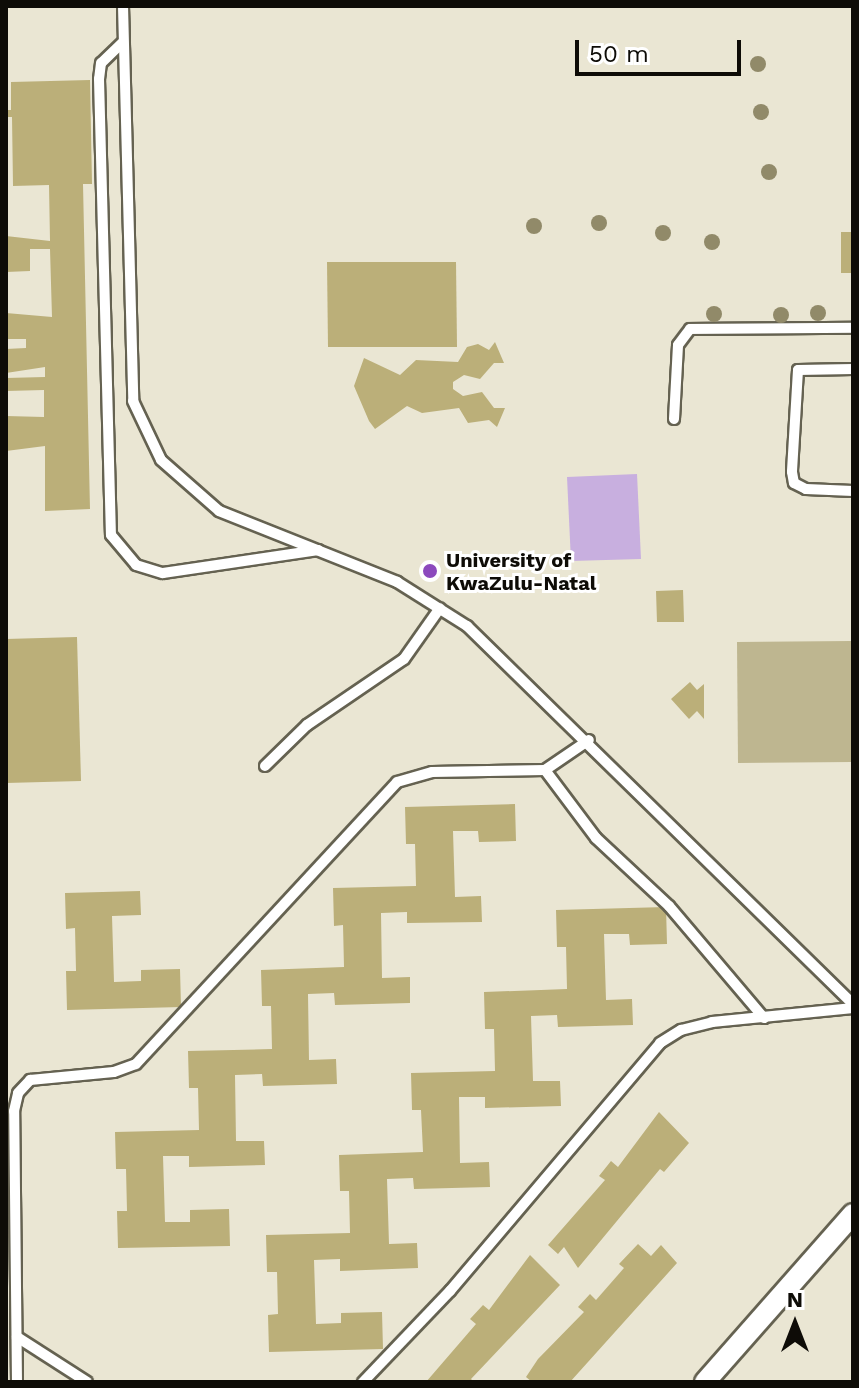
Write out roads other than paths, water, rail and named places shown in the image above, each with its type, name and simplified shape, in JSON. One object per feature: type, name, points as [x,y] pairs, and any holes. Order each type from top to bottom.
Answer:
[{"type":"street","points":[[705,1382],[853,1214]]},
{"type":"lane","points":[[123,6],[129,351],[133,401],[143,426],[180,482],[219,511],[397,582],[440,608],[496,650],[853,1006]]},
{"type":"lane","points":[[123,42],[101,63],[99,79],[111,535],[136,565],[163,573],[320,550]]},
{"type":"lane","points":[[674,419],[678,345],[690,329],[853,328]]},
{"type":"lane","points":[[853,369],[798,370],[792,472],[794,483],[806,489],[853,491]]},
{"type":"lane","points":[[265,766],[307,725],[404,659],[440,608]]},
{"type":"lane","points":[[17,1382],[14,1111],[18,1093],[30,1080],[114,1072],[136,1064],[397,782],[432,772],[545,770],[589,740]]},
{"type":"lane","points":[[545,770],[596,838],[669,906],[764,1018]]},
{"type":"lane","points":[[363,1382],[450,1291],[660,1043],[681,1030],[712,1022],[853,1006]]},
{"type":"lane","points":[[17,1337],[87,1382]]},
{"type":"place","name":"University of KwaZulu-Natal","points":[[430,571]]}]
